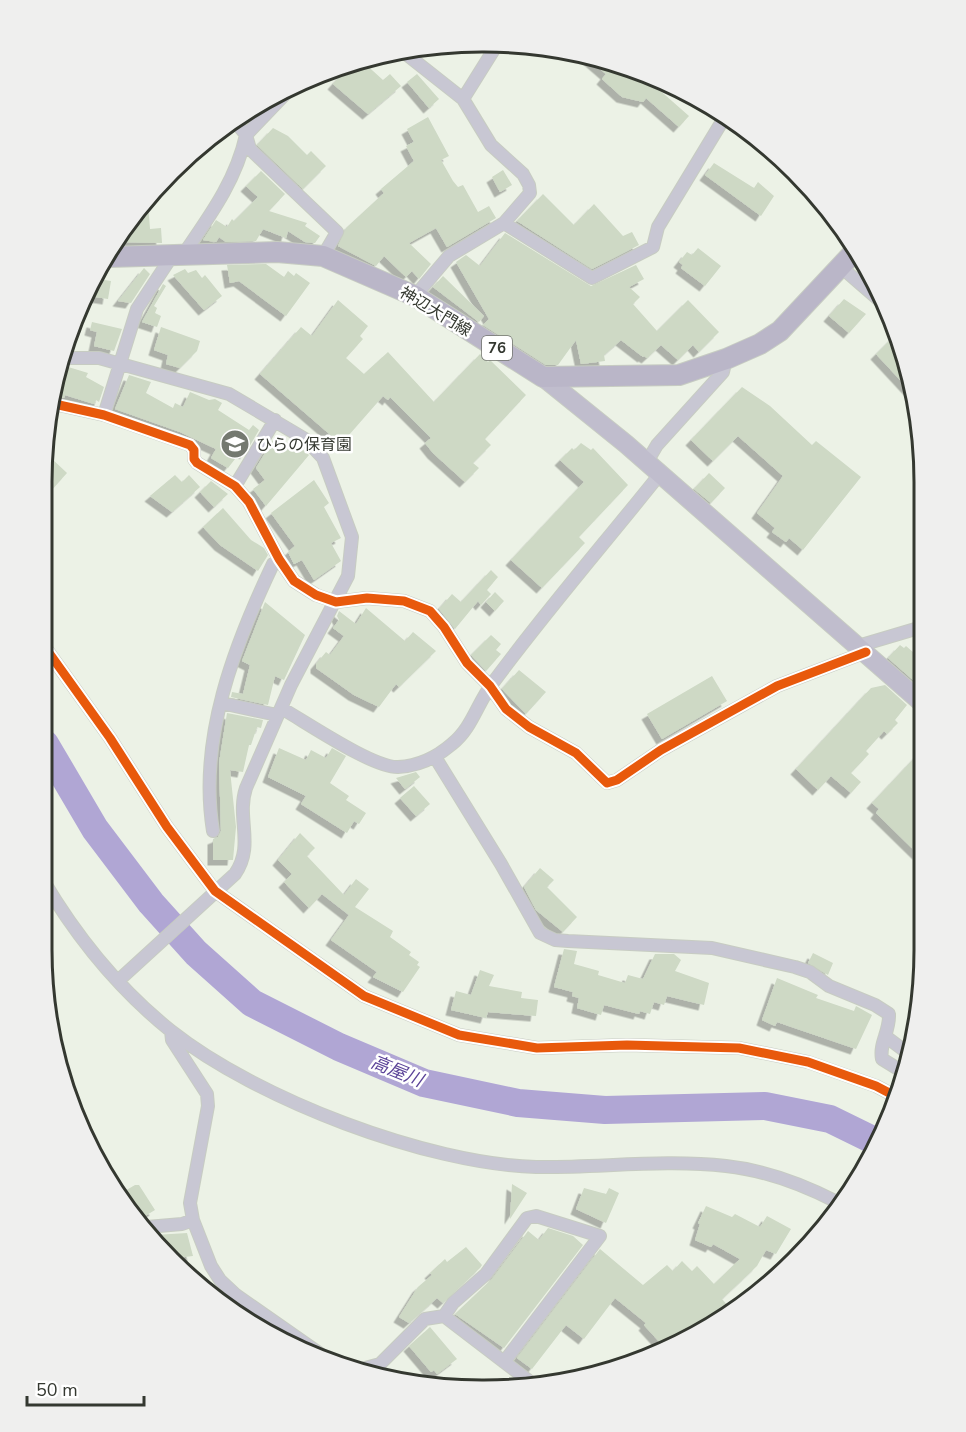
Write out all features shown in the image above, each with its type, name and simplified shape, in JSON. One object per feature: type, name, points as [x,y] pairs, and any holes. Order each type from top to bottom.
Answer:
[{"type":"main road","name":"神辺大門線","points":[[117,257],[277,252],[323,255],[415,296],[543,377]]},
{"type":"main road","points":[[543,377],[679,375],[726,359],[760,344],[780,331],[849,257]]},
{"type":"street","points":[[463,99],[493,52]]},
{"type":"street","points":[[412,59],[463,99],[491,145],[523,174],[530,184],[530,193],[504,223],[449,256],[415,296]]},
{"type":"street","points":[[104,414],[137,309],[225,193],[242,154],[246,135],[251,126],[268,110]]},
{"type":"street","points":[[504,223],[592,278],[653,247],[658,227],[721,124]]},
{"type":"street","points":[[240,128],[246,135],[250,149],[337,232],[323,255]]},
{"type":"street","points":[[841,267],[867,290]]},
{"type":"street","points":[[71,358],[99,357],[229,393],[305,439],[323,458],[352,537],[348,576],[279,712],[243,799],[245,860],[235,874],[120,979]]},
{"type":"street","points":[[221,703],[279,712],[375,761],[396,767],[416,764],[435,757],[468,728],[490,686],[654,468],[657,445],[723,372],[726,359]]},
{"type":"street","points":[[543,377],[654,468],[914,696]]},
{"type":"street","points":[[60,406],[104,414],[190,445],[194,450],[194,459],[197,463],[235,486],[249,502],[279,559],[294,581],[316,595],[336,602],[368,598],[405,601],[430,611],[444,627],[467,663],[490,686],[506,709],[529,727],[576,753],[607,783],[617,780],[661,750],[777,686],[862,649],[914,630]]},
{"type":"street","points":[[235,486],[275,420]]},
{"type":"street","points":[[213,831],[208,800],[209,773],[221,703],[232,658],[249,615],[273,564],[279,559]]},
{"type":"street","points":[[52,659],[110,738],[213,893],[364,996],[459,1035],[537,1048],[627,1045],[739,1048],[808,1062],[889,1093]]},
{"type":"street","points":[[435,757],[501,864],[540,933],[555,940],[712,948],[810,972],[829,986],[875,1005],[889,1014],[890,1027],[880,1049],[882,1059],[897,1068]]},
{"type":"street","points":[[52,894],[91,952],[171,1031],[235,1072],[286,1098],[393,1140],[495,1164],[533,1167],[726,1166],[764,1174],[832,1200]]},
{"type":"street","points":[[171,1031],[172,1040],[207,1094],[208,1106],[190,1203],[193,1220],[220,1280],[277,1327]]},
{"type":"street","points":[[885,1036],[902,1048]]},
{"type":"street","points":[[374,1365],[380,1364],[425,1319],[444,1316],[453,1303],[486,1274],[527,1218],[536,1216],[600,1236],[504,1362]]},
{"type":"street","points":[[154,1226],[182,1224],[193,1220]]},
{"type":"street","points":[[444,1316],[525,1378]]},
{"type":"building","points":[[369,68],[383,80],[390,74],[401,86],[368,114],[333,84],[339,77]]},
{"type":"building","points":[[600,69],[661,91],[689,116],[679,127],[646,98],[643,102],[622,97],[602,79],[606,74]]},
{"type":"building","points":[[417,74],[439,99],[429,108],[407,82]]},
{"type":"building","points":[[428,117],[449,156],[441,160],[453,181],[458,187],[463,185],[478,212],[489,206],[496,218],[447,247],[436,228],[409,243],[431,264],[419,279],[412,271],[406,277],[384,256],[376,266],[338,246],[346,228],[384,193],[381,189],[414,161],[406,146],[414,142],[407,129]]},
{"type":"building","points":[[273,128],[288,136],[307,155],[311,151],[326,166],[303,189],[257,145]]},
{"type":"building","points":[[714,163],[754,188],[758,182],[774,196],[761,216],[705,175]]},
{"type":"building","points":[[503,170],[512,185],[500,192],[492,177]]},
{"type":"building","points":[[261,171],[285,194],[269,211],[307,223],[305,226],[320,236],[315,243],[305,242],[288,231],[286,238],[263,229],[256,241],[226,242],[219,237],[216,242],[203,240],[216,220],[227,227],[232,219],[234,221],[258,197],[246,186]]},
{"type":"building","points":[[543,194],[574,225],[594,204],[623,236],[632,232],[639,245],[592,269],[517,221]]},
{"type":"building","points":[[149,212],[150,229],[161,228],[162,243],[126,242]]},
{"type":"building","points":[[505,233],[591,286],[636,265],[644,279],[629,287],[640,297],[633,304],[657,331],[688,300],[719,332],[699,352],[693,345],[678,360],[661,345],[647,358],[643,357],[621,340],[604,355],[605,361],[581,364],[576,340],[558,365],[546,365],[483,325],[489,319],[456,262],[466,255],[480,266]]},
{"type":"building","points":[[698,248],[721,266],[705,286],[681,268],[683,265],[679,262],[687,252],[692,255]]},
{"type":"building","points":[[266,264],[284,277],[288,271],[294,276],[296,273],[310,283],[286,316],[239,281],[230,283],[227,265]]},
{"type":"building","points":[[144,268],[150,274],[131,303],[118,301]]},
{"type":"building","points":[[185,269],[188,273],[196,270],[202,278],[205,275],[222,296],[204,310],[173,275]]},
{"type":"building","points":[[443,276],[484,316],[479,322],[433,287]]},
{"type":"building","points":[[104,280],[111,281],[108,299],[95,297]]},
{"type":"building","points":[[163,284],[166,286],[154,306],[157,308],[155,313],[161,316],[157,327],[142,322]]},
{"type":"building","points":[[844,299],[866,314],[849,333],[829,316]]},
{"type":"building","points":[[338,300],[368,326],[360,336],[363,339],[346,358],[364,374],[388,352],[434,402],[480,354],[488,362],[490,360],[526,395],[485,439],[491,445],[473,463],[479,468],[465,482],[433,453],[425,443],[431,438],[390,397],[388,400],[383,396],[341,444],[260,374],[301,327],[312,336]]},
{"type":"building","points":[[92,322],[122,329],[114,351],[94,346],[97,332],[90,330]]},
{"type":"building","points":[[161,327],[200,341],[197,351],[180,368],[166,364],[168,355],[154,350]]},
{"type":"building","points":[[889,341],[901,381],[876,354]]},
{"type":"building","points":[[68,367],[88,373],[86,377],[104,387],[99,402],[96,400],[94,404],[65,395],[64,398],[61,397]]},
{"type":"building","points":[[129,375],[151,382],[146,393],[173,408],[175,403],[183,407],[190,392],[209,400],[215,399],[222,403],[218,410],[249,430],[253,425],[259,430],[245,454],[242,450],[228,468],[211,458],[216,449],[180,432],[115,409]]},
{"type":"building","points":[[742,387],[770,406],[812,445],[816,441],[861,477],[803,550],[789,538],[786,542],[772,532],[775,528],[757,513],[783,476],[738,436],[713,461],[691,440]]},
{"type":"building","points":[[290,439],[309,455],[266,506],[253,489],[265,480],[256,468],[273,440],[283,448]]},
{"type":"building","points":[[581,443],[591,450],[593,448],[628,485],[579,537],[585,543],[542,588],[511,560],[584,482],[560,460]]},
{"type":"building","points":[[53,460],[67,473],[52,490]]},
{"type":"building","points":[[709,473],[725,488],[711,503],[694,489]]},
{"type":"building","points":[[175,475],[182,482],[189,475],[200,487],[172,512],[150,496]]},
{"type":"building","points":[[314,480],[329,503],[324,507],[341,538],[331,543],[341,561],[314,580],[302,560],[294,564],[288,552],[295,546],[271,513]]},
{"type":"building","points":[[211,481],[228,494],[214,507],[200,492]]},
{"type":"building","points":[[223,508],[251,540],[264,548],[268,555],[258,571],[220,545],[203,527]]},
{"type":"building","points":[[491,570],[498,577],[487,590],[491,594],[481,605],[478,601],[455,629],[439,609],[452,594],[461,602]]},
{"type":"building","points":[[495,592],[504,601],[495,611],[486,602]]},
{"type":"building","points":[[265,602],[305,635],[284,680],[275,676],[268,705],[231,697],[232,692],[243,694],[250,665],[242,661]]},
{"type":"building","points":[[366,608],[405,641],[413,632],[436,651],[399,687],[396,684],[379,707],[354,695],[316,668],[316,664],[326,652],[330,655],[344,636],[333,628],[339,620],[337,616],[339,611],[356,624]]},
{"type":"building","points":[[491,635],[501,644],[496,650],[501,654],[486,671],[471,655]]},
{"type":"building","points":[[900,645],[904,648],[906,646],[914,653],[914,681],[888,658]]},
{"type":"building","points":[[519,670],[546,692],[526,714],[502,689]]},
{"type":"building","points":[[712,676],[727,701],[662,739],[647,714]]},
{"type":"building","points":[[885,685],[907,705],[895,720],[898,723],[887,734],[884,731],[866,751],[869,754],[851,773],[861,782],[851,793],[831,776],[818,790],[796,769],[871,688]]},
{"type":"building","points":[[227,713],[263,720],[261,728],[257,727],[251,745],[249,745],[243,772],[230,770],[236,827],[233,860],[213,860],[213,839],[218,837],[221,831],[219,763]]},
{"type":"building","points":[[279,748],[306,760],[311,750],[326,758],[332,748],[346,756],[330,783],[349,796],[346,800],[366,813],[359,824],[354,821],[347,833],[301,804],[306,796],[268,777]]},
{"type":"building","points":[[914,758],[914,850],[876,813],[879,809],[872,803]]},
{"type":"building","points":[[416,772],[420,777],[405,789],[396,778]]},
{"type":"building","points":[[414,786],[430,804],[416,816],[400,798]]},
{"type":"building","points":[[300,833],[315,848],[307,856],[344,895],[356,879],[369,889],[355,907],[393,931],[390,937],[411,952],[409,955],[419,962],[417,965],[420,967],[403,992],[373,977],[377,972],[331,940],[349,915],[322,894],[309,908],[284,882],[292,874],[278,860]]},
{"type":"building","points":[[540,868],[554,880],[547,887],[577,917],[563,932],[536,910],[524,887]]},
{"type":"building","points":[[564,949],[577,951],[574,964],[599,971],[598,975],[625,983],[628,975],[643,979],[655,954],[674,954],[681,960],[675,971],[709,983],[704,1005],[667,996],[664,1005],[654,1002],[650,1014],[640,1011],[639,1014],[604,1005],[601,1015],[577,1008],[579,998],[572,996],[573,992],[554,987]]},
{"type":"building","points":[[813,953],[833,963],[828,975],[808,963]]},
{"type":"building","points":[[480,970],[494,975],[489,986],[522,992],[521,998],[538,1000],[536,1016],[488,1012],[486,1018],[451,1010],[456,991],[471,995]]},
{"type":"building","points":[[777,978],[818,995],[816,998],[854,1011],[856,1006],[872,1015],[856,1049],[777,1022],[775,1026],[762,1020]]},
{"type":"building","points":[[512,1184],[527,1193],[510,1219]]},
{"type":"building","points":[[139,1185],[155,1210],[145,1216],[126,1190]]},
{"type":"building","points":[[584,1188],[606,1194],[609,1188],[619,1193],[606,1223],[576,1209]]},
{"type":"building","points":[[706,1206],[732,1217],[735,1214],[760,1227],[767,1216],[791,1229],[776,1254],[766,1250],[757,1266],[722,1299],[726,1304],[698,1322],[659,1342],[644,1325],[646,1323],[615,1298],[584,1339],[566,1325],[532,1369],[517,1358],[600,1249],[643,1285],[667,1265],[673,1271],[682,1261],[692,1271],[697,1266],[714,1284],[740,1259],[713,1244],[711,1247],[695,1240],[700,1224],[698,1223]]},
{"type":"building","points":[[548,1228],[573,1236],[583,1245],[504,1348],[455,1314],[492,1279],[528,1231],[539,1240]]},
{"type":"building","points":[[187,1233],[193,1256],[183,1257],[161,1235]]},
{"type":"building","points":[[466,1247],[482,1265],[480,1268],[443,1303],[437,1298],[409,1323],[399,1317],[418,1287],[432,1275],[430,1273],[445,1259],[447,1262]]},
{"type":"building","points":[[430,1327],[457,1359],[437,1374],[434,1370],[431,1372],[409,1346]]},
{"type":"waterway","name":"高屋川","points":[[52,756],[95,829],[151,903],[196,953],[252,1003],[339,1047],[424,1083],[518,1103],[605,1110],[765,1106],[830,1119],[869,1138]]},
{"type":"cycle path","points":[[60,405],[104,415],[190,445],[194,450],[194,459],[197,463],[235,486],[249,502],[279,559],[294,581],[316,595],[336,602],[367,598],[404,601],[430,611],[444,627],[467,663],[490,686],[506,709],[529,727],[576,753],[607,783],[617,780],[661,750],[777,686],[866,652]]},
{"type":"cycle path","points":[[52,657],[110,738],[167,827],[215,891],[364,996],[459,1035],[537,1048],[627,1045],[739,1048],[808,1062],[889,1093]]},
{"type":"place","name":"ひらの保育園","points":[[235,444]]}]
